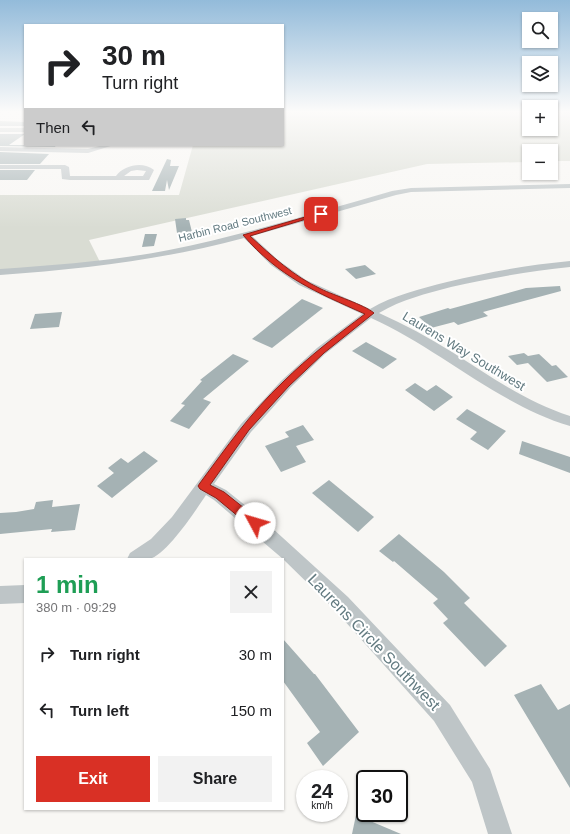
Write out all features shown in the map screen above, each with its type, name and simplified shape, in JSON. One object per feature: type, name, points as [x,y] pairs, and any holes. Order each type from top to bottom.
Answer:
[{"type":"street","points":[[72,150],[92,150]]},
{"type":"street","points":[[0,167],[66,167],[65,177],[118,178]]},
{"type":"street","name":"Harbin Road Southwest","points":[[0,272],[118,262],[169,253],[246,235],[395,193],[411,190],[570,186]]},
{"type":"street","name":"Laurens Way Southwest","points":[[246,235],[294,278],[318,291],[370,313],[429,344],[530,406],[552,416],[570,421]]},
{"type":"street","points":[[137,558],[157,544],[178,522],[246,428],[286,384],[321,351],[370,313],[390,302],[411,294],[506,272],[528,268],[570,264]]},
{"type":"street","name":"Laurens Circle Southwest","points":[[203,486],[220,495],[255,523],[341,603],[442,713],[482,777],[499,825],[500,834]]},
{"type":"street","points":[[0,595],[24,594]]},
{"type":"shaded area","points":[[192,150],[522,150],[522,162],[427,164],[89,240],[101,264],[0,272],[0,195],[179,195]]},
{"type":"shaded area","points":[[558,150],[570,150],[570,161],[558,161]]},
{"type":"building","points":[[0,152],[49,154],[40,164],[0,164]]},
{"type":"building","points":[[167,159],[171,160],[170,166],[179,166],[169,190],[167,180],[165,191],[152,191]]},
{"type":"building","points":[[0,170],[35,170],[27,180],[0,180]]},
{"type":"building","points":[[186,218],[186,220],[189,220],[192,232],[177,233],[175,219]]},
{"type":"building","points":[[145,234],[157,234],[154,246],[142,247]]},
{"type":"building","points":[[365,265],[376,274],[356,279],[345,269]]},
{"type":"building","points":[[560,286],[561,291],[483,312],[488,316],[458,325],[454,322],[431,328],[419,317],[526,288]]},
{"type":"building","points":[[302,299],[323,308],[272,348],[252,339]]},
{"type":"building","points":[[62,312],[59,327],[30,329],[35,314]]},
{"type":"building","points":[[366,342],[397,359],[383,369],[352,351]]},
{"type":"building","points":[[524,353],[528,356],[539,354],[552,366],[556,365],[568,377],[547,382],[528,363],[517,365],[508,356]]},
{"type":"building","points":[[233,354],[249,361],[203,399],[211,402],[189,429],[170,421],[185,405],[181,404],[202,381],[200,380]]},
{"type":"building","points":[[415,383],[427,391],[436,385],[453,397],[434,411],[405,390]]},
{"type":"building","points":[[467,409],[506,431],[488,450],[470,439],[477,432],[456,419]]},
{"type":"building","points":[[303,425],[314,440],[296,446],[306,462],[281,472],[265,446],[289,437],[285,432]]},
{"type":"building","points":[[522,441],[570,457],[570,473],[519,454]]},
{"type":"building","points":[[144,451],[158,461],[112,498],[97,486],[114,473],[108,468],[121,458],[128,463]]},
{"type":"building","points":[[329,480],[374,517],[358,532],[312,493]]},
{"type":"building","points":[[53,500],[52,507],[80,504],[75,530],[51,532],[52,529],[0,534],[0,513],[34,509],[36,502]]},
{"type":"building","points":[[399,534],[444,572],[470,598],[464,603],[507,646],[485,667],[443,623],[448,619],[433,603],[438,599],[394,561],[393,562],[379,551]]},
{"type":"building","points":[[284,640],[315,674],[359,732],[323,766],[307,743],[320,732],[284,682]]},
{"type":"building","points":[[541,684],[558,710],[570,704],[570,788],[514,695]]},
{"type":"building","points":[[356,815],[356,822],[373,822],[401,834],[352,834]]},
{"type":"route","points":[[255,523],[220,495],[203,486],[246,428],[286,384],[321,351],[370,313],[318,291],[294,278],[246,235],[321,214]]}]
